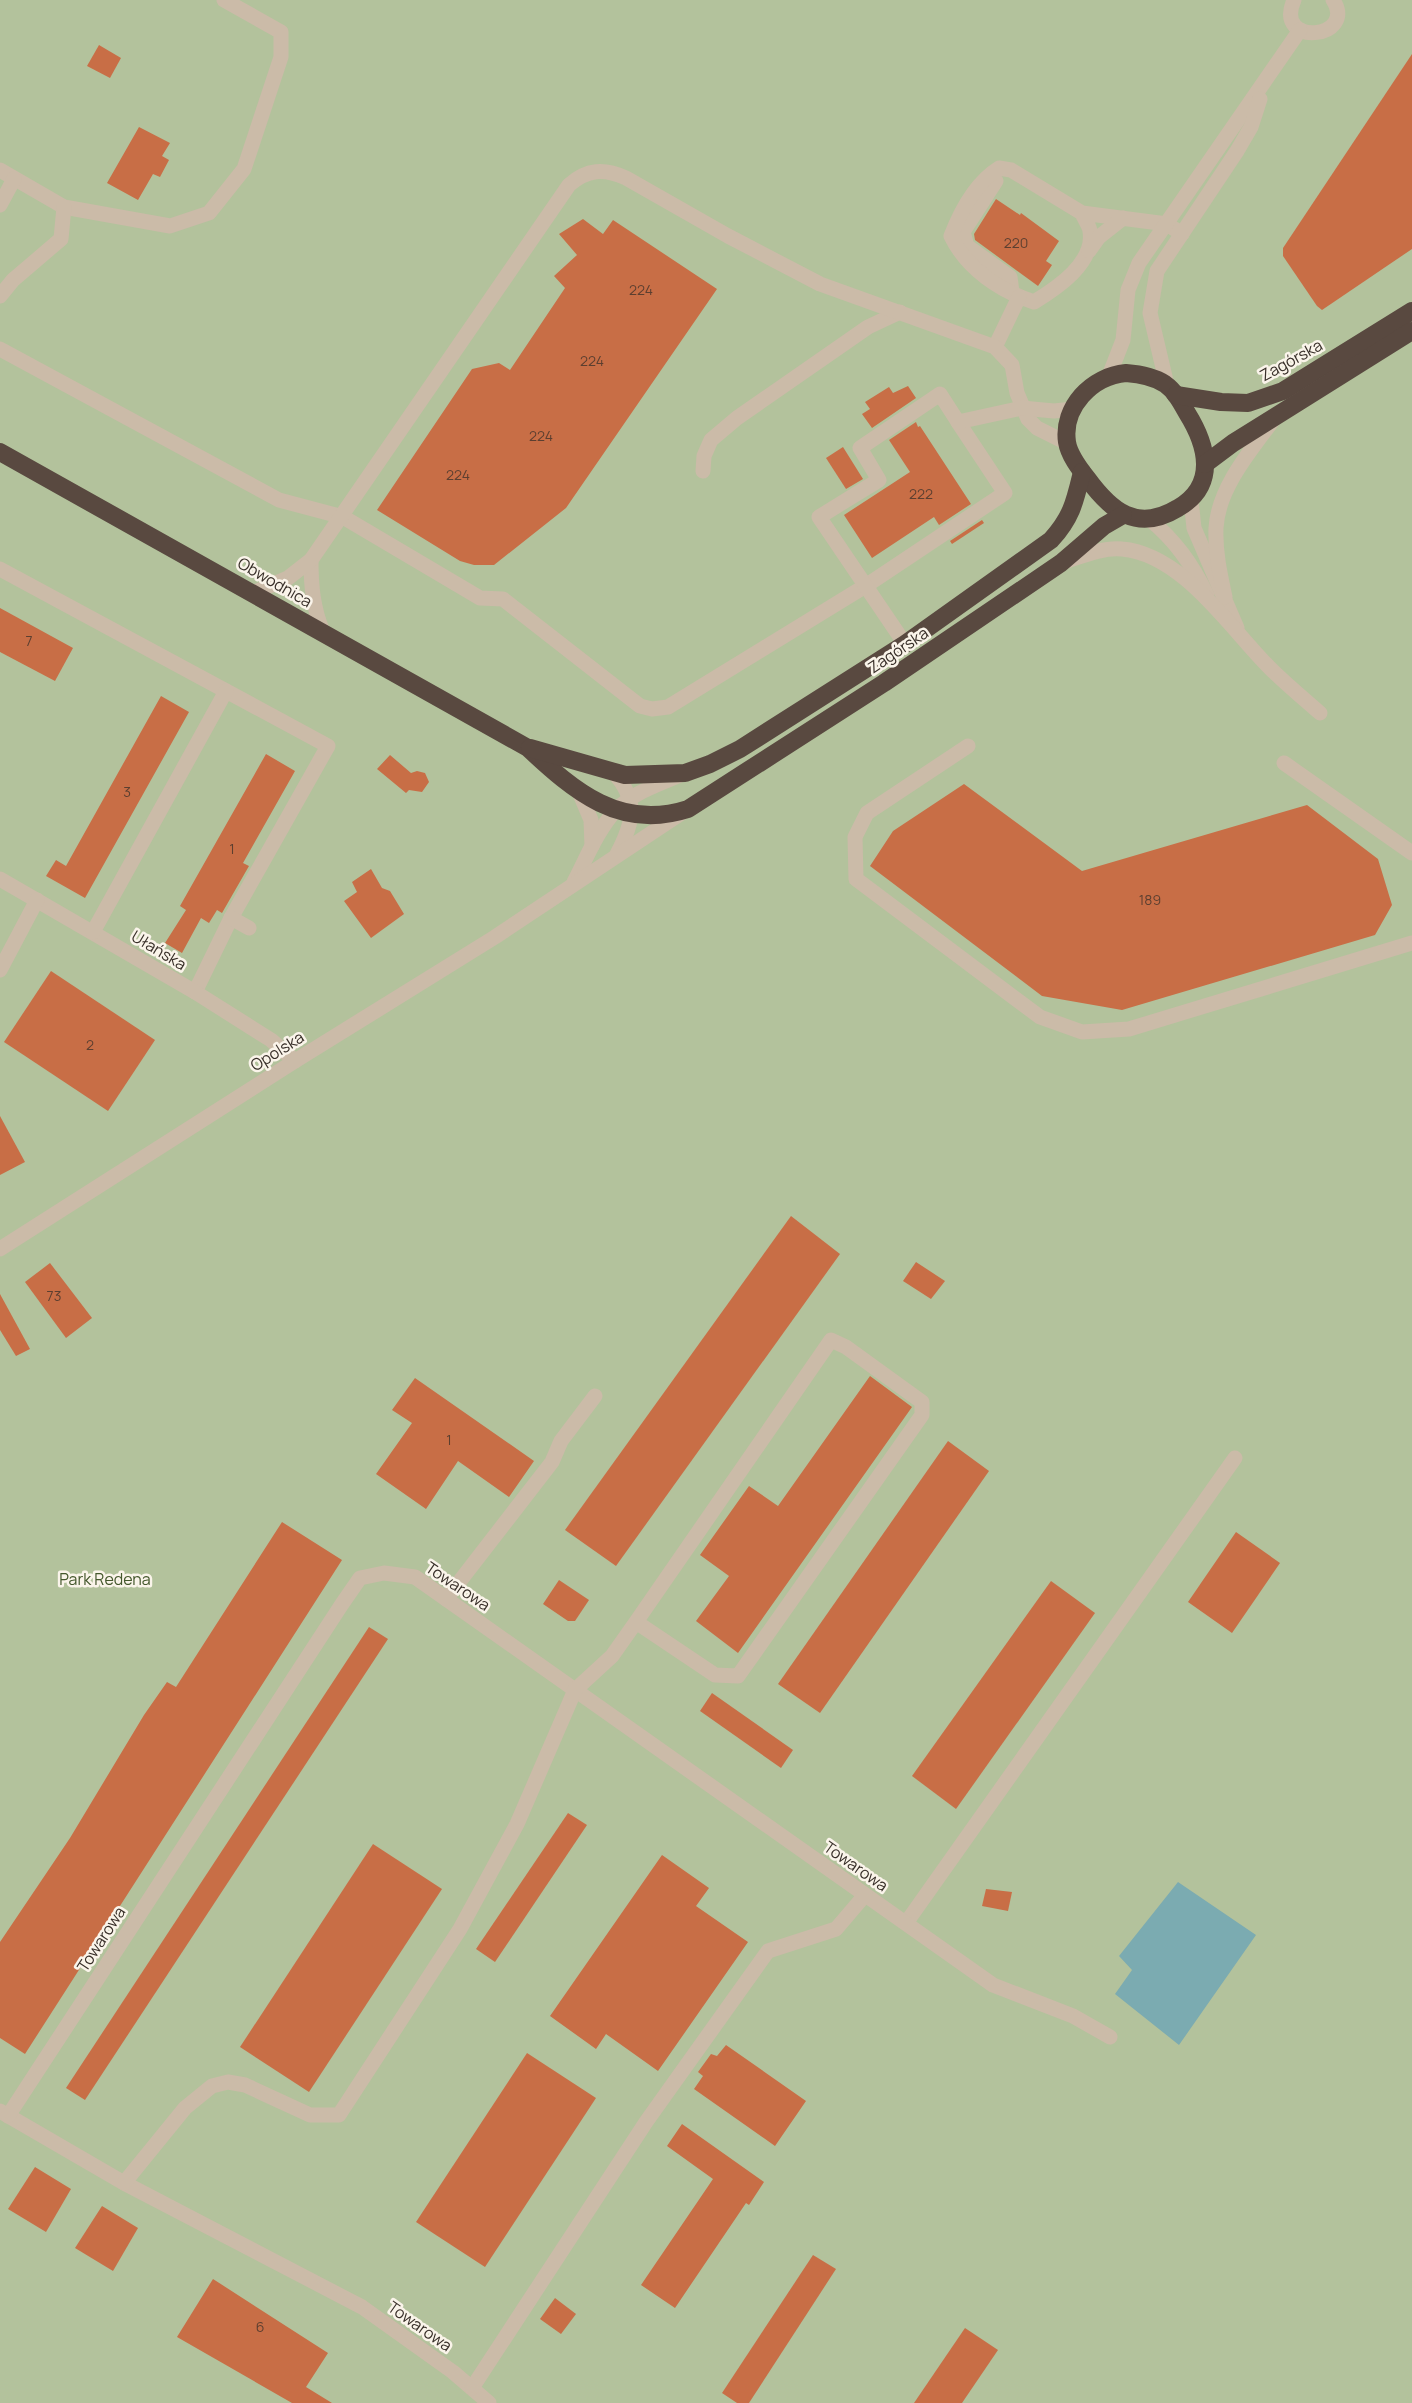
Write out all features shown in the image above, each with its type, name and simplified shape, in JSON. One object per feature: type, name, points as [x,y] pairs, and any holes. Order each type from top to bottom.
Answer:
[{"type":"highway","name":"Zagórska","points":[[1172,390],[1221,402],[1248,403],[1282,391],[1412,311]]},
{"type":"highway","points":[[1205,464],[1233,443],[1412,332]]},
{"type":"highway","points":[[1125,373],[1143,375],[1172,390],[1204,442],[1205,464],[1202,481],[1191,500],[1171,512],[1148,518],[1124,515],[1108,505],[1082,472],[1067,443],[1073,409],[1087,390],[1109,376],[1125,373]]},
{"type":"highway","name":"Obwodnica","points":[[0,452],[255,592],[528,748],[580,794],[667,816],[688,809]]},
{"type":"highway","name":"Zagórska","points":[[685,773],[740,749],[904,644],[1051,540],[1066,523],[1074,506],[1082,472]]},
{"type":"highway","name":"Zagórska","points":[[688,809],[884,683],[1062,562],[1104,526],[1124,515]]},
{"type":"highway","name":"Obwodnica","points":[[528,748],[613,772],[646,775],[685,773]]},
{"type":"street","points":[[0,170],[64,207],[170,226],[209,213],[244,169],[281,57],[281,32],[224,0]]},
{"type":"street","points":[[1294,0],[1292,17],[1300,30],[1314,34],[1327,30],[1336,16],[1333,0]]},
{"type":"street","points":[[1109,376],[1123,340],[1128,290],[1139,264],[1300,30]]},
{"type":"street","points":[[1172,390],[1150,312],[1157,271],[1251,127],[1266,81]]},
{"type":"street","points":[[1123,218],[1099,237],[1065,280],[1034,302],[1015,295],[973,268],[960,254],[951,236],[972,194],[990,174],[999,168],[1011,170],[1082,213],[1123,218],[1167,224],[1182,234]]},
{"type":"street","points":[[255,592],[279,583],[311,560],[343,517],[569,184],[583,174],[593,171],[615,173],[820,284],[995,348],[1012,365],[1022,408],[1037,428],[1067,443]]},
{"type":"street","points":[[0,205],[14,179]]},
{"type":"street","points":[[0,296],[13,280],[61,239],[64,207]]},
{"type":"street","points":[[1082,213],[1090,232],[1084,258]]},
{"type":"street","points":[[995,348],[1015,295]]},
{"type":"street","points":[[703,471],[704,456],[711,440],[737,418],[868,327],[900,312]]},
{"type":"street","points":[[0,349],[279,500],[343,517],[480,598],[503,599],[640,706],[652,709],[668,707],[867,585],[1005,493],[940,394],[860,448],[879,480],[819,517],[867,585],[904,644]]},
{"type":"street","points":[[957,422],[1022,408],[1054,411],[1073,409]]},
{"type":"street","points":[[1219,602],[1216,527],[1220,509],[1245,459],[1277,415]]},
{"type":"street","points":[[1191,500],[1194,528],[1219,602]]},
{"type":"street","points":[[1148,518],[1175,541],[1219,602],[1242,639],[1320,713]]},
{"type":"street","points":[[1062,562],[1092,553],[1122,549],[1158,560],[1219,602]]},
{"type":"street","points":[[311,560],[311,588],[316,615],[323,632]]},
{"type":"street","points":[[0,569],[328,746],[231,918],[195,992]]},
{"type":"street","points":[[93,932],[226,691]]},
{"type":"street","points":[[968,746],[867,813],[855,837],[856,879],[1040,1017],[1082,1032],[1129,1029],[1412,943]]},
{"type":"street","points":[[1284,763],[1412,853]]},
{"type":"street","points":[[613,772],[625,785],[626,807],[625,839],[615,856]]},
{"type":"street","points":[[573,885],[592,846],[626,807],[685,773]]},
{"type":"street","points":[[580,794],[591,820],[592,846]]},
{"type":"street","name":"Opolska","points":[[0,1249],[495,937],[688,809]]},
{"type":"street","name":"Ułańska","points":[[0,879],[195,992],[271,1040],[295,1061]]},
{"type":"street","points":[[0,970],[37,900]]},
{"type":"street","points":[[231,918],[249,928]]},
{"type":"street","points":[[124,2183],[185,2108],[212,2086],[228,2082],[245,2085],[310,2115],[339,2115],[460,1929],[517,1824],[575,1690],[612,1656],[831,1340],[846,1347],[922,1402],[921,1415],[738,1677],[716,1675],[636,1622]]},
{"type":"street","points":[[446,1599],[552,1462],[561,1442],[595,1396]]},
{"type":"street","points":[[906,1923],[1235,1458]]},
{"type":"street","name":"Towarowa","points":[[489,2403],[425,2351],[334,2290],[124,2183],[4,2113],[360,1578],[384,1573],[415,1577],[993,1985],[1073,2016],[1110,2037]]},
{"type":"street","points":[[472,2388],[646,2122],[768,1951],[836,1929],[865,1895]]},
{"type":"green space","name":"Park Redena","points":[[0,0],[1412,0],[1412,2403],[0,2403]]},
{"type":"water","points":[[1178,1882],[1256,1935],[1179,2045],[1115,1994],[1132,1970],[1119,1956]]},
{"type":"building","points":[[99,45],[121,58],[110,78],[87,66]]},
{"type":"building","points":[[1412,54],[1412,249],[1322,310],[1283,256],[1283,248]]},
{"type":"building","points":[[139,127],[170,143],[162,156],[169,160],[160,177],[153,174],[138,200],[107,183]]},
{"type":"building","points":[[996,199],[1020,215],[1021,213],[1059,241],[1046,261],[1052,265],[1038,286],[975,240],[974,234]]},
{"type":"building","points":[[583,219],[603,234],[613,220],[717,289],[566,508],[494,565],[474,565],[460,561],[377,510],[472,369],[499,363],[510,370],[565,288],[554,276],[577,255],[559,234]]},
{"type":"building","points":[[908,386],[916,398],[872,428],[862,414],[870,409],[865,402],[889,387],[893,393]]},
{"type":"building","points":[[916,422],[971,504],[939,525],[934,517],[872,558],[844,515],[910,472],[889,440]]},
{"type":"building","points":[[843,447],[863,479],[846,489],[826,458]]},
{"type":"building","points":[[982,520],[984,523],[952,544],[950,541]]},
{"type":"building","points":[[0,608],[73,648],[55,681],[0,652]]},
{"type":"building","points":[[161,696],[189,712],[85,898],[46,876],[56,860],[66,866]]},
{"type":"building","points":[[266,754],[295,771],[243,863],[249,866],[222,913],[217,910],[209,923],[201,918],[182,953],[165,943],[186,910],[180,906]]},
{"type":"building","points":[[390,755],[411,773],[417,771],[425,773],[429,782],[422,792],[409,790],[406,793],[377,769]]},
{"type":"building","points":[[964,784],[1082,871],[1307,805],[1378,859],[1392,905],[1375,935],[1122,1010],[1042,996],[870,866],[893,831]]},
{"type":"building","points":[[371,869],[382,888],[390,891],[404,914],[371,938],[344,901],[357,892],[352,882]]},
{"type":"building","points":[[51,971],[155,1040],[108,1111],[4,1042]]},
{"type":"building","points":[[0,1116],[25,1162],[0,1175]]},
{"type":"building","points":[[791,1216],[840,1254],[616,1566],[565,1530]]},
{"type":"building","points":[[916,1262],[945,1281],[931,1299],[903,1281]]},
{"type":"building","points":[[50,1263],[92,1318],[66,1338],[25,1282]]},
{"type":"building","points":[[0,1294],[30,1349],[16,1356],[0,1330]]},
{"type":"building","points":[[870,1376],[912,1407],[738,1653],[696,1621],[729,1576],[700,1555],[749,1486],[778,1506]]},
{"type":"building","points":[[415,1378],[534,1461],[509,1497],[458,1461],[426,1509],[376,1474],[412,1423],[392,1410]]},
{"type":"building","points":[[948,1441],[989,1471],[820,1713],[778,1684]]},
{"type":"building","points":[[282,1522],[342,1560],[25,2054],[0,2038],[0,1942],[70,1838],[144,1715],[167,1682],[176,1687]]},
{"type":"building","points":[[1236,1532],[1280,1563],[1232,1633],[1188,1602]]},
{"type":"building","points":[[559,1580],[589,1600],[575,1621],[568,1621],[543,1604]]},
{"type":"building","points":[[1051,1581],[1095,1613],[956,1809],[912,1776]]},
{"type":"building","points":[[369,1627],[388,1639],[85,2100],[66,2088]]},
{"type":"building","points":[[712,1693],[793,1750],[781,1768],[700,1711]]},
{"type":"building","points":[[568,1813],[587,1825],[495,1962],[476,1949]]},
{"type":"building","points":[[373,1844],[442,1889],[309,2092],[240,2047]]},
{"type":"building","points":[[662,1855],[709,1888],[696,1906],[748,1942],[658,2071],[606,2034],[596,2049],[550,2016]]},
{"type":"building","points":[[986,1889],[1012,1892],[1008,1911],[982,1906]]},
{"type":"building","points":[[726,2045],[806,2101],[775,2146],[694,2089],[703,2076],[698,2072],[711,2054],[717,2056]]},
{"type":"building","points":[[527,2053],[596,2098],[485,2267],[416,2222]]},
{"type":"building","points":[[682,2124],[764,2182],[749,2205],[746,2203],[675,2308],[641,2285],[713,2179],[667,2146]]},
{"type":"building","points":[[35,2167],[71,2189],[46,2232],[8,2209]]},
{"type":"building","points":[[102,2206],[138,2228],[113,2271],[75,2248]]},
{"type":"building","points":[[813,2255],[836,2269],[749,2403],[737,2403],[722,2393]]},
{"type":"building","points":[[213,2279],[328,2353],[306,2387],[332,2403],[292,2403],[177,2337]]},
{"type":"building","points":[[555,2298],[576,2314],[561,2334],[540,2319]]},
{"type":"building","points":[[965,2328],[998,2350],[962,2403],[914,2403]]}]
